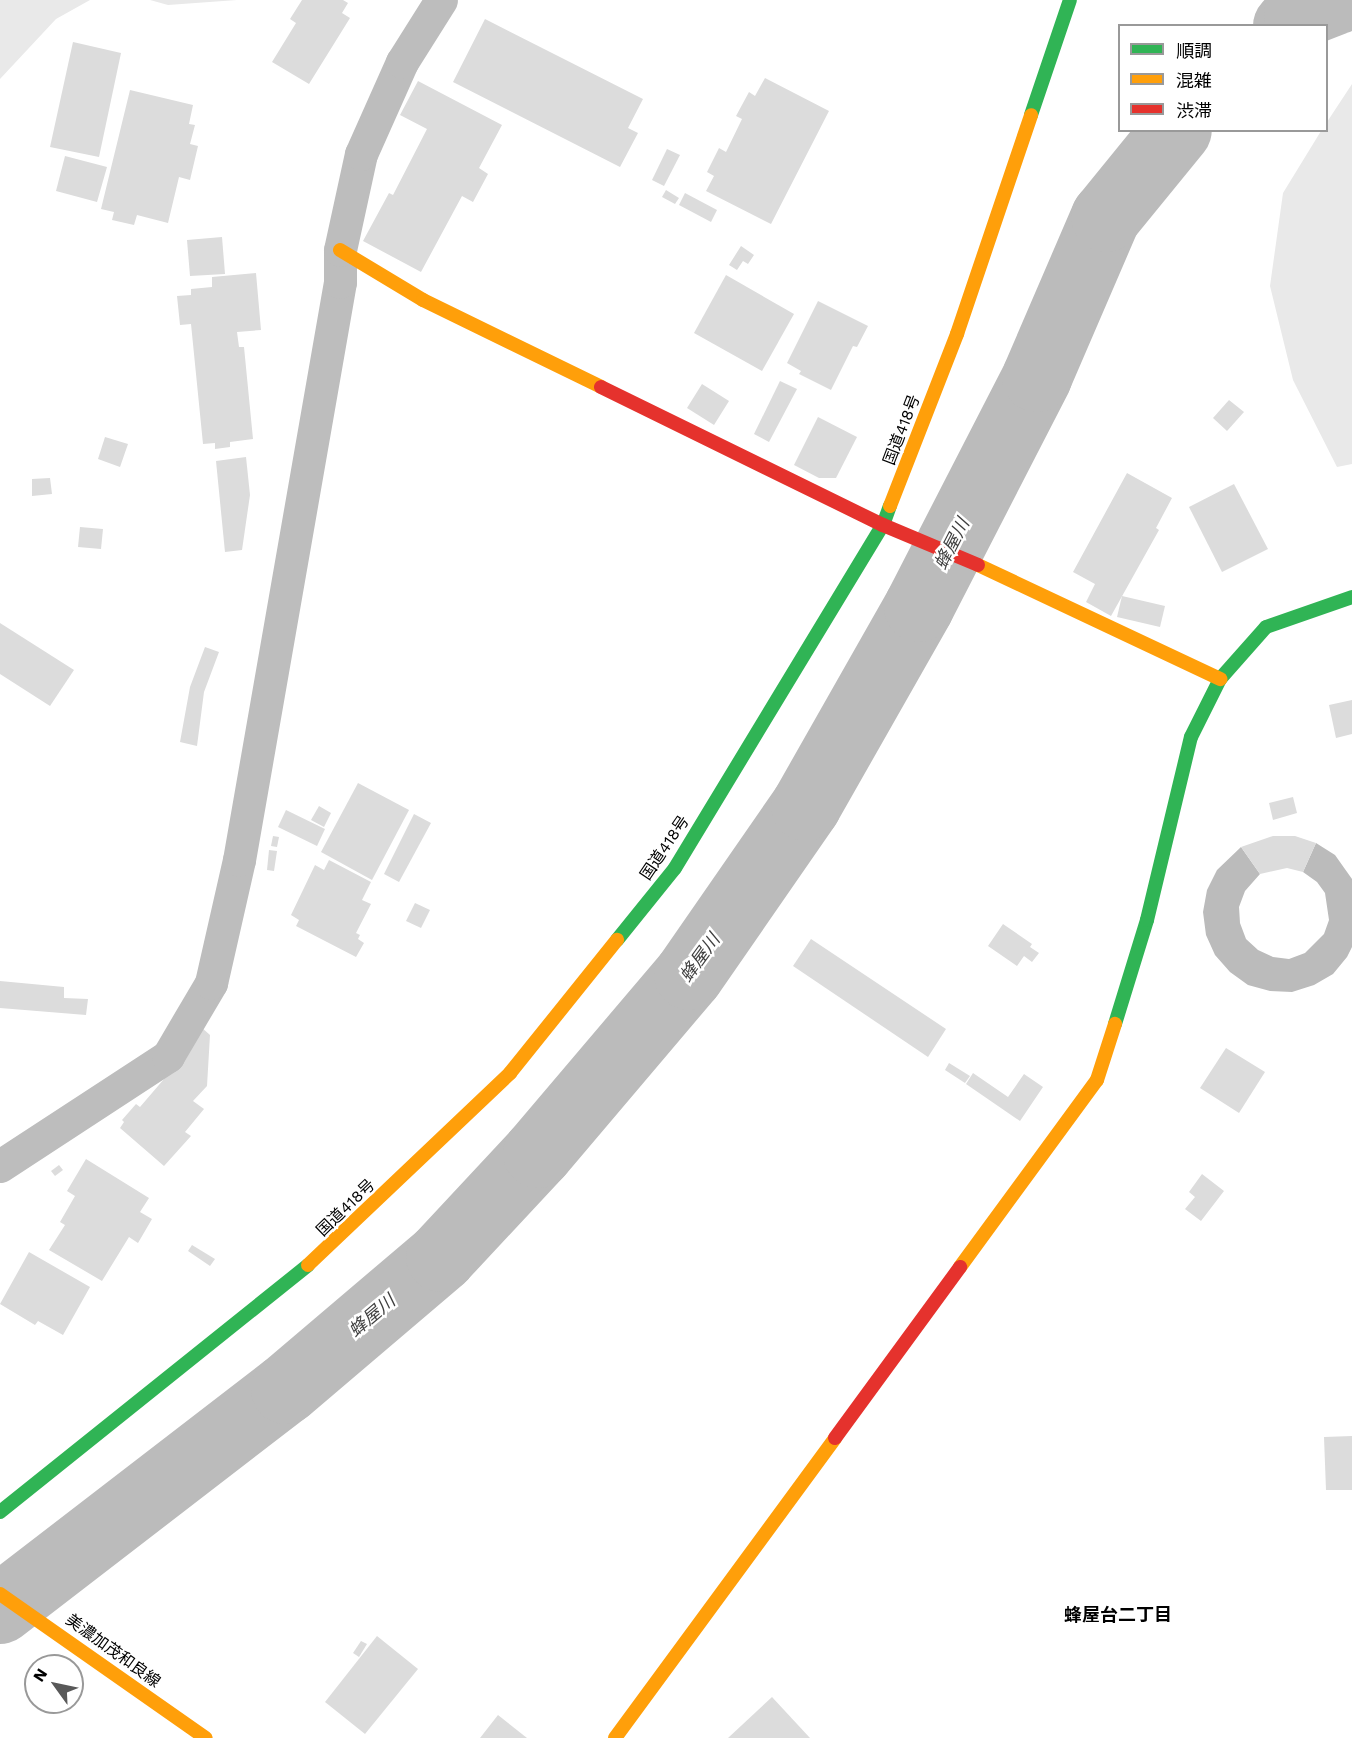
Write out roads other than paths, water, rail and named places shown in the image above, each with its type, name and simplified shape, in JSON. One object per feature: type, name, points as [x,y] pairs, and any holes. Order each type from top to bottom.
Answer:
[{"type":"main road","name":"国道418号","points":[[0,1512],[324,1252],[510,1073],[675,868],[883,525],[957,334],[1070,0]]},
{"type":"main road","points":[[340,250],[423,300],[883,525],[998,574],[1220,679]]},
{"type":"main road","points":[[615,1738],[1097,1080],[1147,920],[1191,737],[1220,679],[1266,627],[1352,597]]},
{"type":"main road","name":"美濃加茂和良線","points":[[0,1594],[47,1624],[206,1738]]},
{"type":"street","points":[[0,1166],[168,1056],[211,983],[239,860],[340,282],[340,250],[361,154],[402,62],[441,0]]},
{"type":"waterway","name":"蜂屋川","points":[[1290,24],[1299,14],[1336,0]]},
{"type":"waterway","name":"蜂屋川","points":[[0,1609],[286,1389],[441,1257],[538,1153],[689,975],[806,806],[919,607],[1037,377],[1106,217],[1175,132]]},
{"type":"district","name":"蜂屋台二丁目","points":[[1118,1615]]}]
